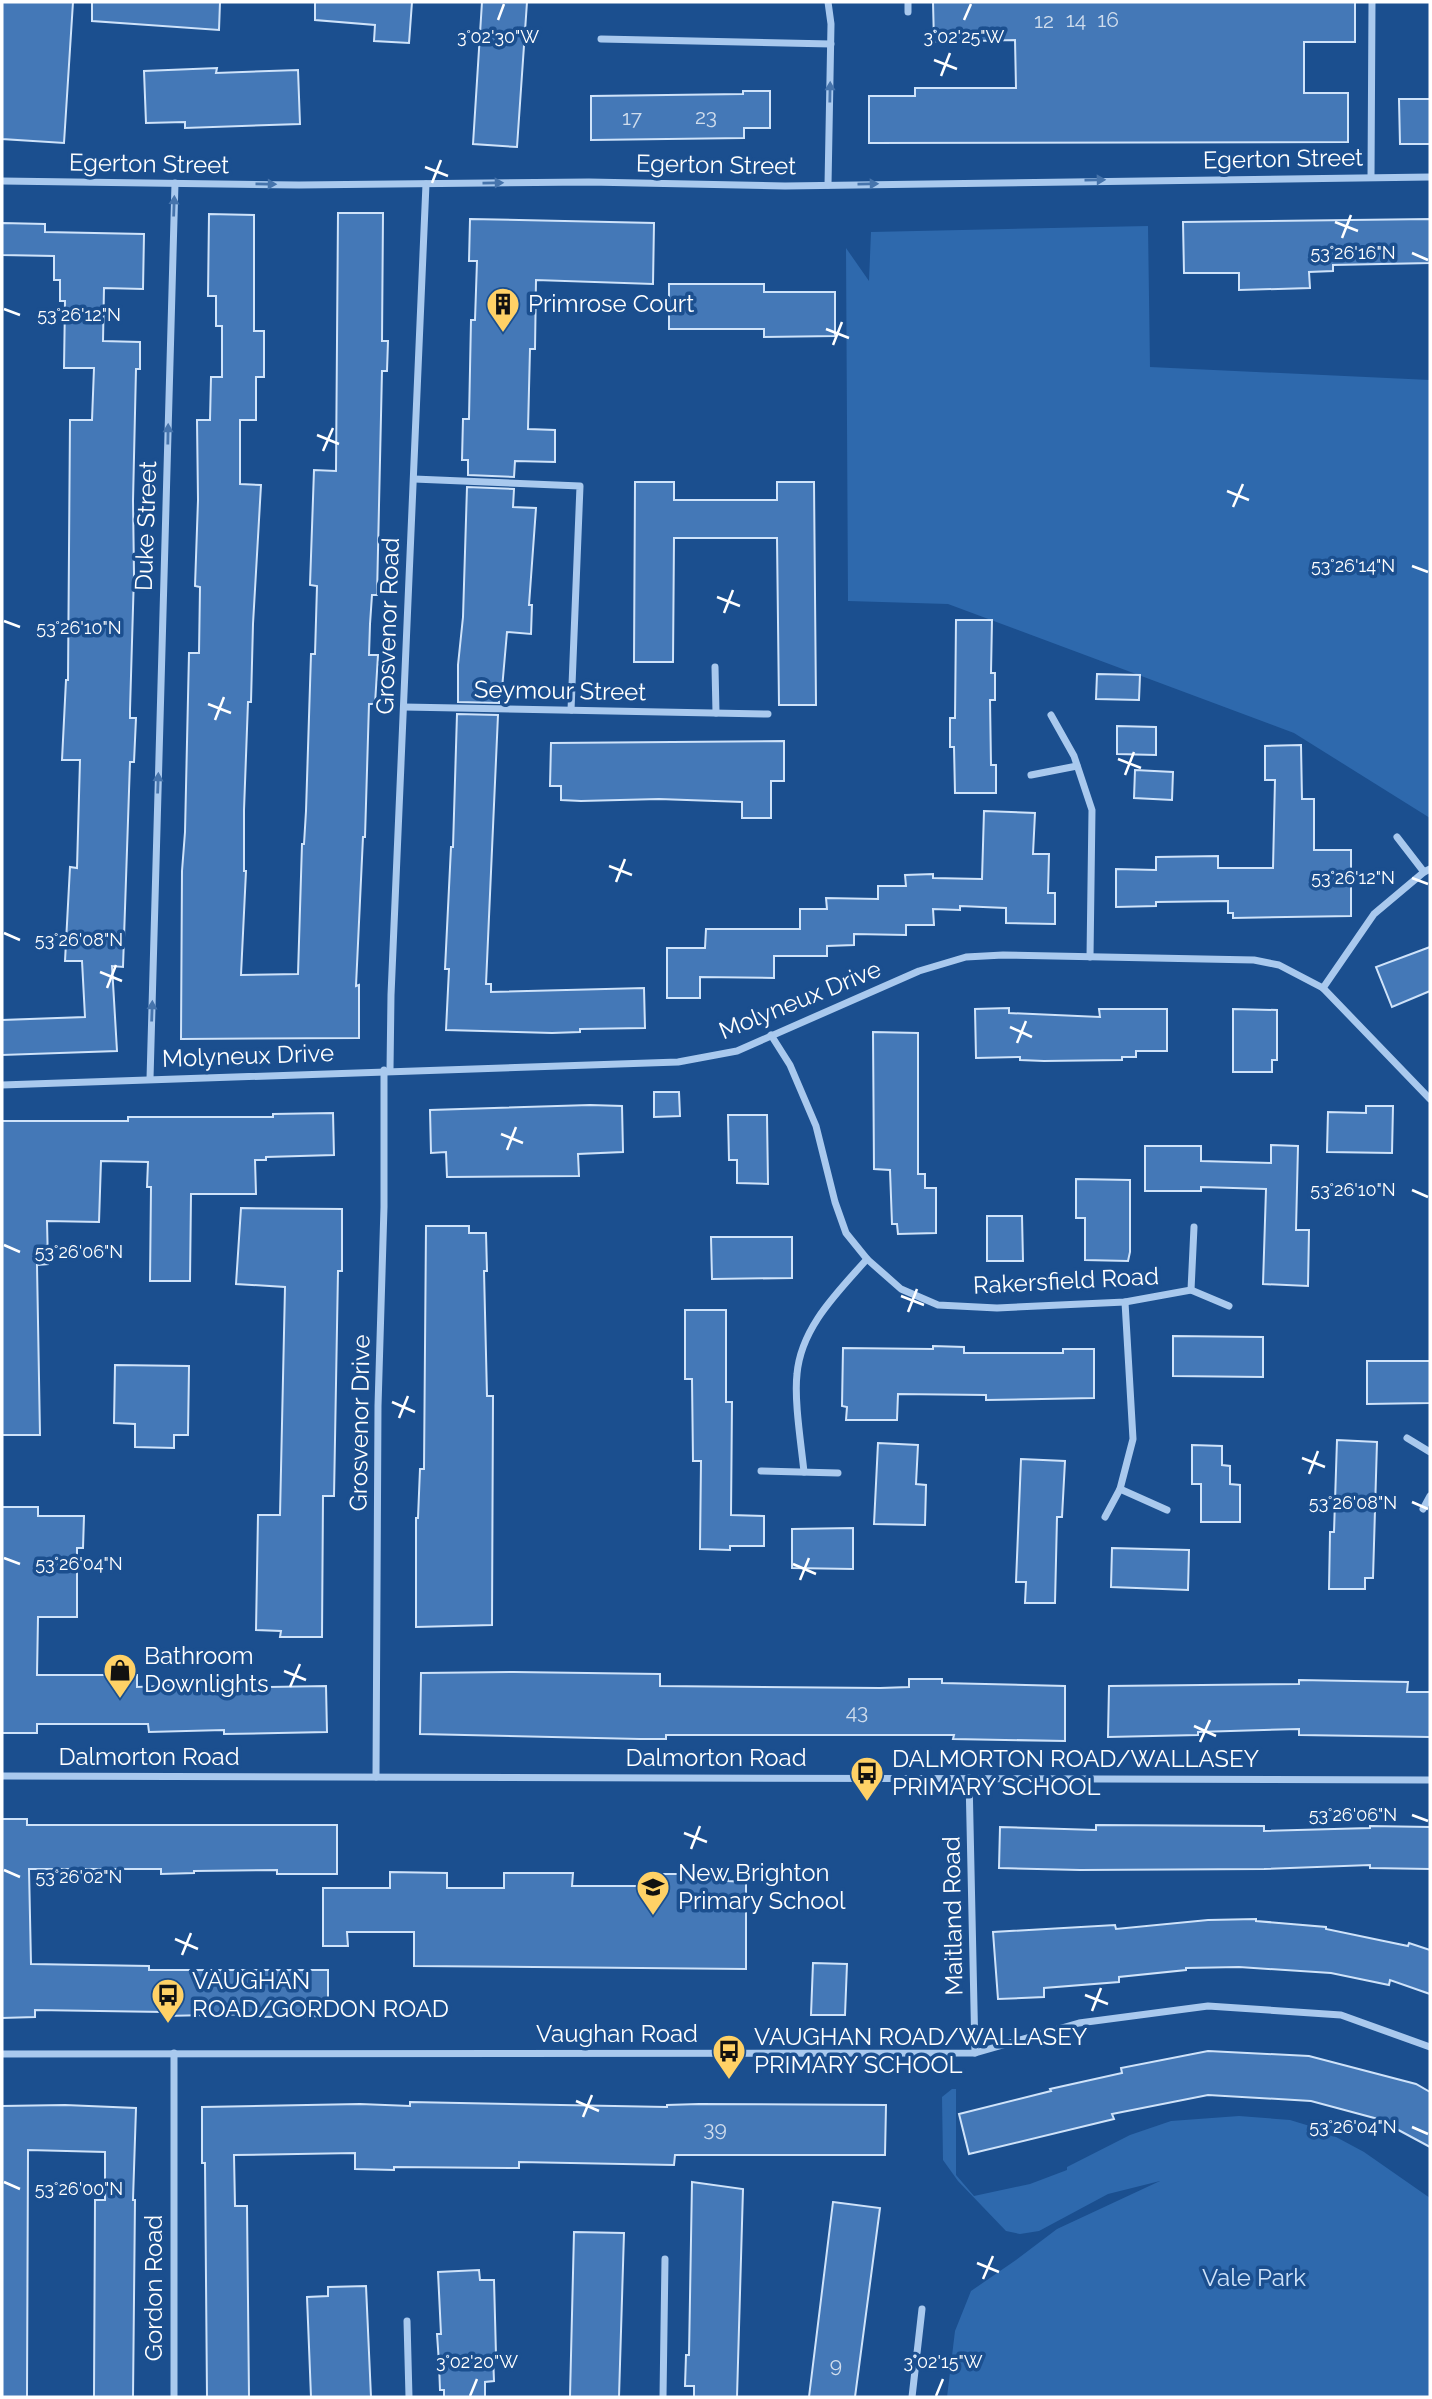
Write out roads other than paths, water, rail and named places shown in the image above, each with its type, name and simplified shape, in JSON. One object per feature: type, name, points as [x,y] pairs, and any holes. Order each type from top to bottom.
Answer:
[{"type":"street","points":[[828,2],[831,44],[828,185]]},
{"type":"street","points":[[908,2],[908,12]]},
{"type":"street","points":[[1371,177],[1372,2]]},
{"type":"street","points":[[601,39],[831,44]]},
{"type":"street","name":"Egerton Street","points":[[2,181],[426,184],[589,182],[785,186],[1430,177]]},
{"type":"street","name":"Duke Street","points":[[149,1079],[175,183]]},
{"type":"street","name":"Grosvenor Road","points":[[387,1070],[426,184]]},
{"type":"street","points":[[414,479],[580,486],[571,710]]},
{"type":"street","points":[[715,667],[716,713]]},
{"type":"street","name":"Seymour Street","points":[[404,708],[768,713]]},
{"type":"street","points":[[1051,715],[1077,766],[1092,810],[1090,957]]},
{"type":"street","points":[[1031,775],[1077,766]]},
{"type":"street","points":[[1323,988],[1374,914],[1427,870],[1397,837]]},
{"type":"street","name":"Molyneux Drive","points":[[2,1084],[387,1070],[562,1068],[678,1062],[737,1051],[919,971],[966,957],[1003,955],[1254,960],[1279,965],[1323,988],[1430,1099]]},
{"type":"street","name":"Rakersfield Road","points":[[771,1035],[790,1065],[816,1126],[835,1202],[846,1233],[867,1259],[901,1289],[938,1305],[997,1308],[1125,1302],[1191,1290],[1229,1306]]},
{"type":"street","name":"Grosvenor Drive","points":[[376,1777],[378,1406],[387,1070]]},
{"type":"street","name":"Rakersfield Road","points":[[1191,1290],[1194,1227]]},
{"type":"street","points":[[804,1472],[796,1375],[802,1349],[823,1310],[867,1259]]},
{"type":"street","points":[[1105,1517],[1120,1489],[1133,1439],[1125,1302]]},
{"type":"street","points":[[1407,1438],[1430,1452]]},
{"type":"street","points":[[761,1471],[838,1472]]},
{"type":"street","points":[[1120,1489],[1167,1510]]},
{"type":"street","points":[[1423,1509],[1430,1496]]},
{"type":"street","name":"Dalmorton Road","points":[[2,1776],[1430,1780]]},
{"type":"street","name":"Maitland Road","points":[[969,1779],[975,2053]]},
{"type":"street","name":"Vaughan Road","points":[[2,2054],[975,2053],[1079,2022],[1208,2006],[1340,2015],[1430,2047]]},
{"type":"street","name":"Gordon Road","points":[[174,2053],[174,2397]]},
{"type":"street","points":[[663,2397],[665,2259]]},
{"type":"street","points":[[912,2397],[922,2309]]},
{"type":"street","points":[[407,2321],[409,2397]]},
{"type":"place","name":"Primrose Court","points":[[503,334]]},
{"type":"place","name":"Bathroom Downlights","points":[[120,1700]]},
{"type":"place","name":"DALMORTON ROAD/WALLASEY PRIMARY SCHOOL","points":[[867,1803]]},
{"type":"place","name":"New Brighton Primary School","points":[[653,1917]]},
{"type":"place","name":"VAUGHAN ROAD/GORDON ROAD","points":[[168,2025]]},
{"type":"place","name":"VAUGHAN ROAD/WALLASEY PRIMARY SCHOOL","points":[[729,2081]]},
{"type":"park label","name":"Vale Park","points":[[1254,2278]]}]
